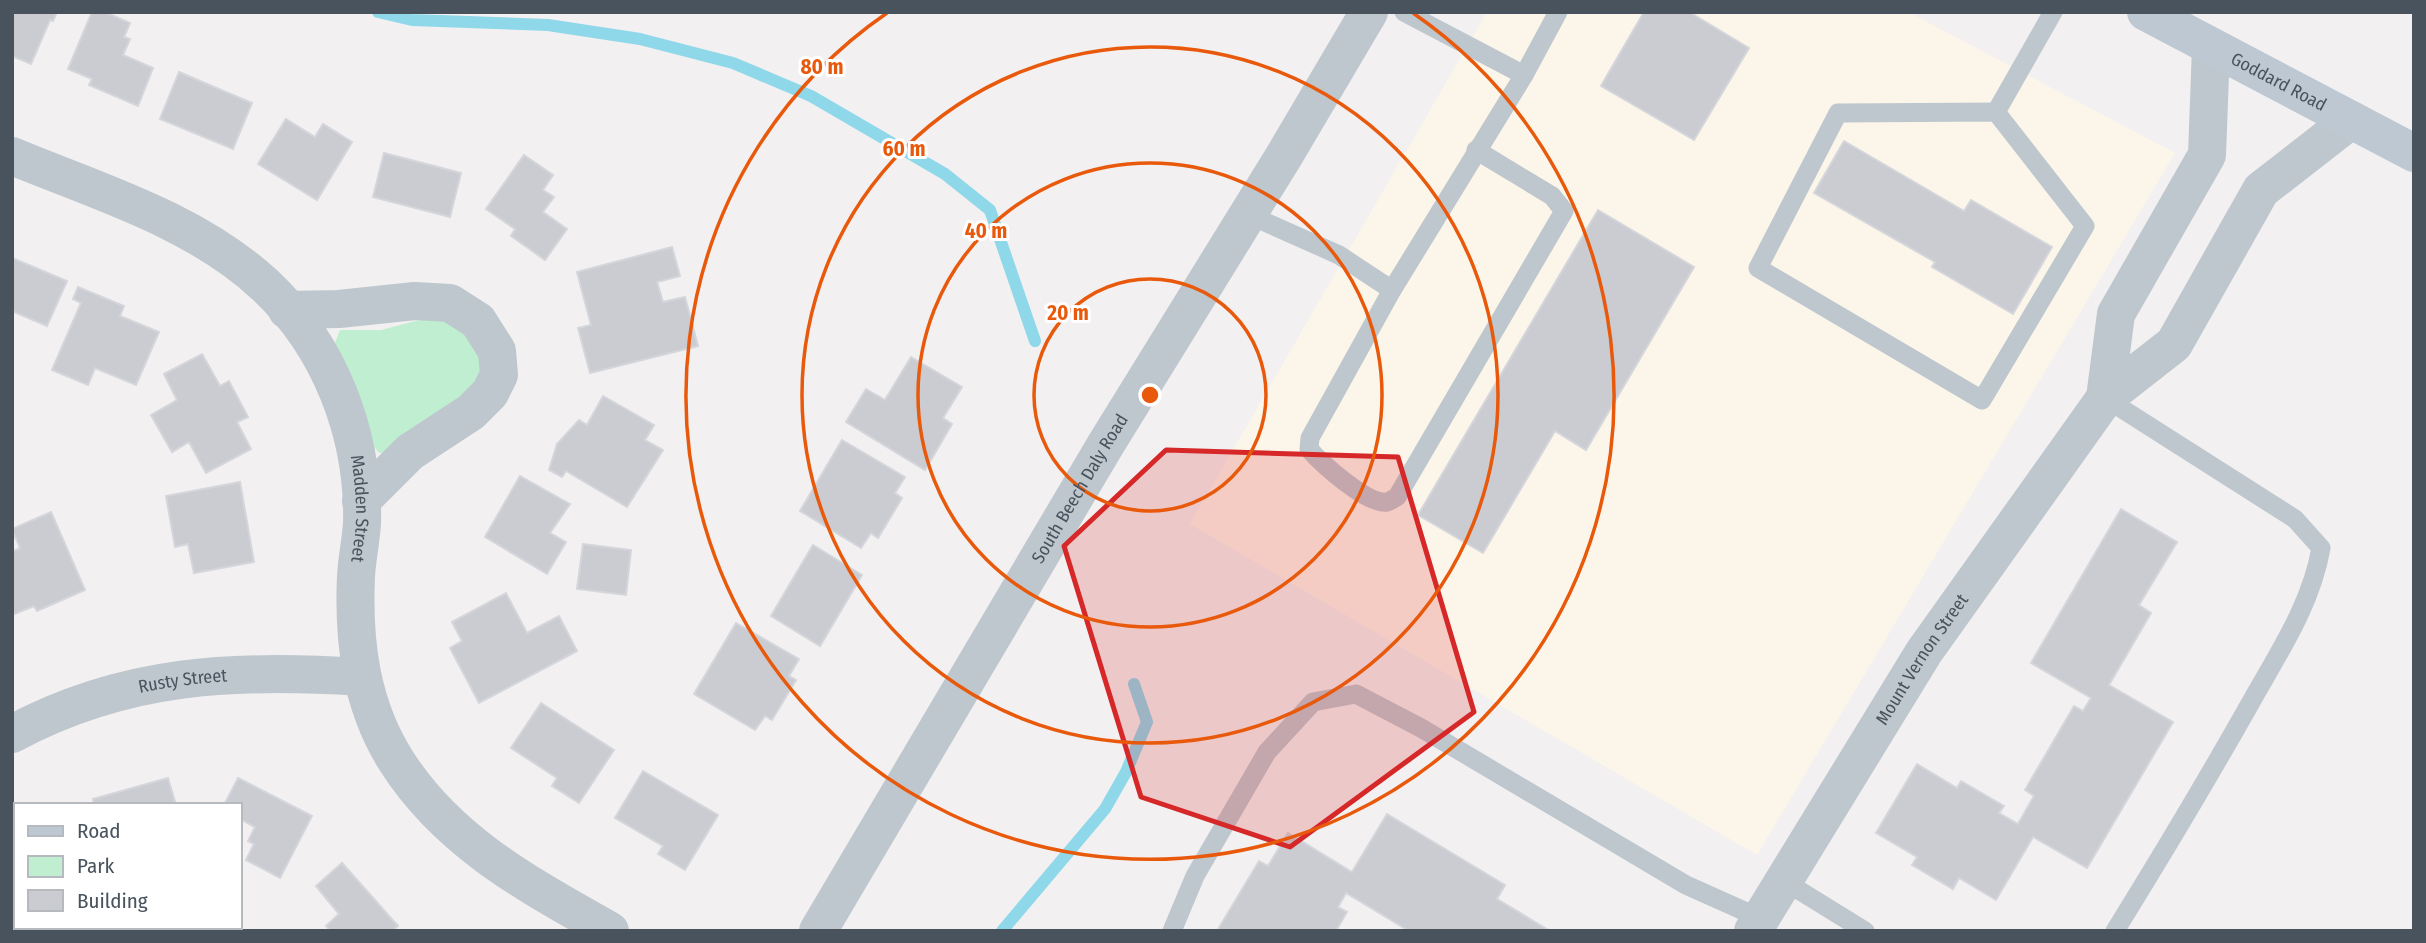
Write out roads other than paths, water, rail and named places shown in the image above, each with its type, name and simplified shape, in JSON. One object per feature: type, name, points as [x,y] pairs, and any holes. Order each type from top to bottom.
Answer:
[{"type":"main road","name":"Goddard Road","points":[[2167,17],[2211,47],[2414,153]]},
{"type":"street","name":"South Beech Daly Road","points":[[818,931],[1369,12]]},
{"type":"street","name":"Mount Vernon Street","points":[[2105,398],[2116,314],[2207,155],[2211,47]]},
{"type":"street","name":"Mount Vernon Street","points":[[1757,925],[1924,652],[2105,398],[2174,344],[2261,190],[2351,120]]},
{"type":"street","name":"Madden Street","points":[[12,156],[173,223],[217,247],[265,286],[315,346],[346,413],[356,449],[361,501],[355,627],[361,677],[376,723],[397,762],[429,805],[466,842],[508,873],[610,931]]},
{"type":"street","points":[[287,310],[339,309],[415,301],[450,303],[478,321],[497,351],[499,375],[490,393],[471,412],[410,452],[361,501]]},
{"type":"street","name":"Rusty Street","points":[[12,734],[46,716],[116,691],[194,676],[273,671],[361,677]]},
{"type":"lane","points":[[1404,12],[1524,75]]},
{"type":"lane","points":[[1476,150],[1552,196],[1564,211],[1397,497],[1387,502],[1374,500],[1323,466],[1309,449],[1310,438],[1392,290],[1476,150],[1524,75],[1558,12]]},
{"type":"lane","points":[[1996,112],[2053,12]]},
{"type":"lane","points":[[1996,112],[2085,226],[1982,400],[1758,268],[1838,113],[1996,112]]},
{"type":"lane","points":[[1247,214],[1339,255],[1392,290]]},
{"type":"lane","points":[[2105,398],[2295,519],[2321,548],[2315,580],[2300,616],[2193,806],[2115,931]]},
{"type":"lane","points":[[1172,931],[1195,876],[1268,752],[1313,702],[1356,694],[1432,735],[1757,925]]},
{"type":"lane","points":[[1784,881],[1865,931]]},
{"type":"waterway","points":[[378,12],[412,20],[548,25],[640,39],[733,63],[811,96],[945,174],[990,210],[1035,341]]},
{"type":"waterway","points":[[1002,931],[1105,809],[1126,772],[1147,722],[1134,684]]}]
